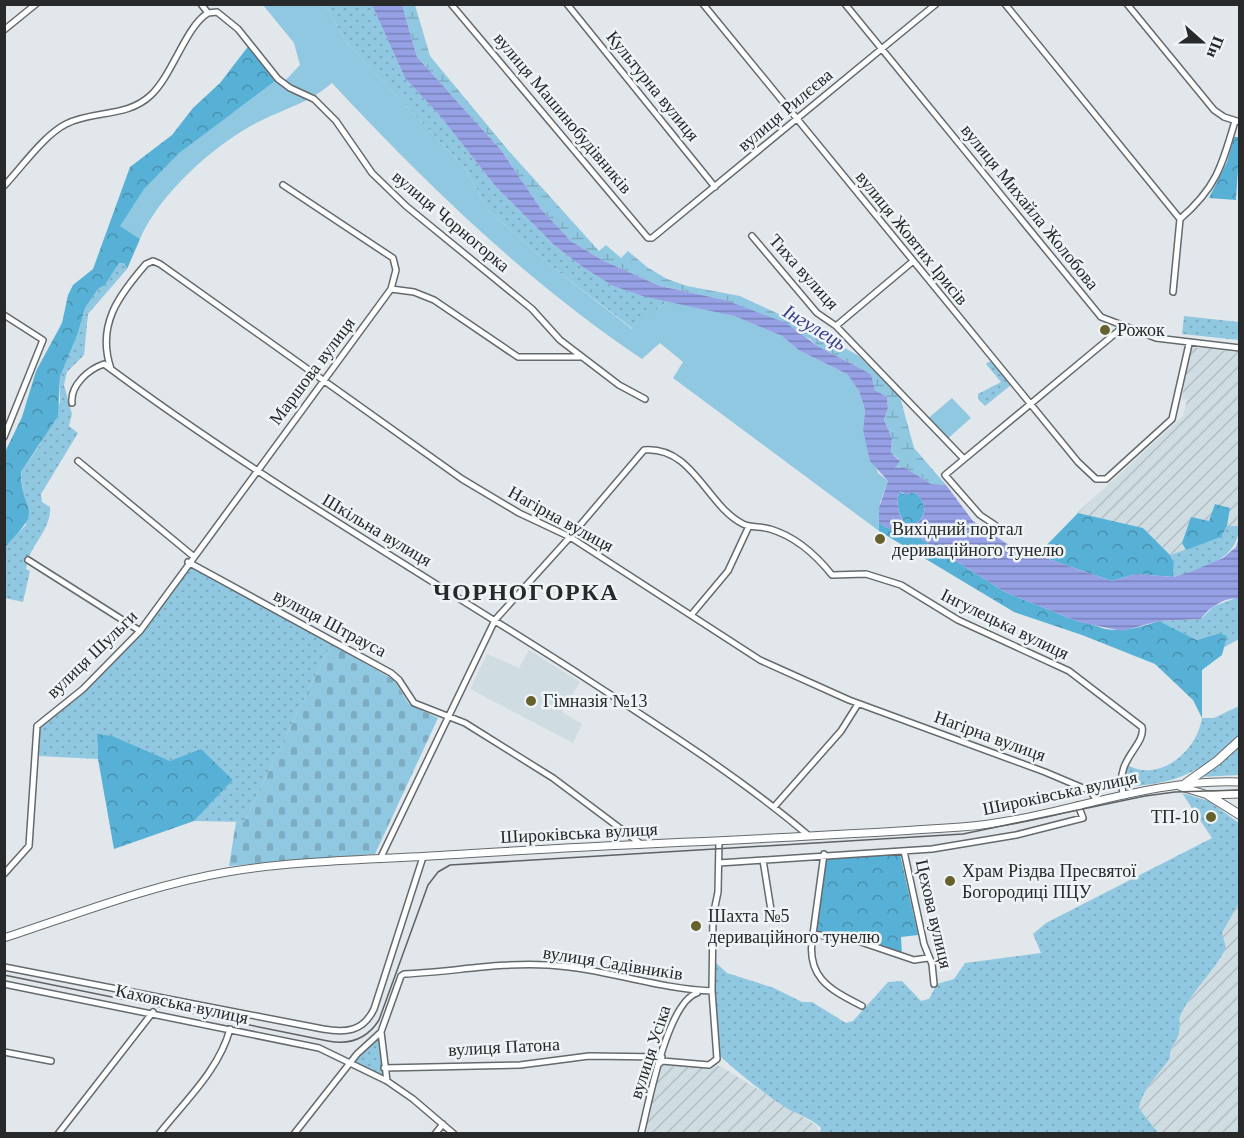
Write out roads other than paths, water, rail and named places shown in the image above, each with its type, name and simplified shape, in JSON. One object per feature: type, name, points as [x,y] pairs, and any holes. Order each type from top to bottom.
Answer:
[{"type":"main road","points":[[1186,783],[1217,761],[1239,740]]},
{"type":"main road","points":[[1160,787],[1186,783],[1239,781]]},
{"type":"main road","name":"Широківська вулиця","points":[[4,938],[154,889],[256,868],[973,826],[1019,819],[1123,793],[1160,787]]},
{"type":"main road","points":[[1160,787],[1189,788],[1208,795],[1239,815]]},
{"type":"main road","points":[[1208,795],[1239,795]]},
{"type":"street","points":[[4,30],[36,4]]},
{"type":"street","name":"вулиця Чорногорка","points":[[201,4],[208,13],[217,12],[228,19],[278,79],[290,88],[314,99],[336,121],[372,173],[406,206],[532,309],[560,340],[587,362],[645,399]]},
{"type":"street","name":"вулиця Машинобудівників","points":[[451,4],[648,238],[652,238]]},
{"type":"street","name":"Культурна вулиця","points":[[567,4],[715,187]]},
{"type":"street","name":"вулиця Жовтих Ірисів","points":[[703,4],[912,262],[1096,479],[1106,479],[1172,419],[1189,344]]},
{"type":"street","name":"вулиця Михайла Жолобова","points":[[845,4],[1097,313],[1123,327],[1156,338],[1189,344],[1239,348]]},
{"type":"street","name":"вулиця Рилєєва","points":[[652,238],[936,4]]},
{"type":"street","points":[[1005,4],[1180,219],[1173,292]]},
{"type":"street","points":[[1127,4],[1214,110],[1237,122],[1215,179],[1202,201],[1180,219]]},
{"type":"street","points":[[4,186],[59,128],[79,119],[130,109],[151,96],[169,74],[196,25],[208,13]]},
{"type":"street","points":[[283,185],[393,258],[396,270],[391,289],[414,292],[434,300],[518,357],[581,357]]},
{"type":"street","name":"Тиха вулиця","points":[[752,236],[817,313],[836,326],[963,458]]},
{"type":"street","name":"Нагірна вулиця","points":[[111,369],[105,351],[106,336],[116,302],[146,264],[153,261],[174,272],[462,479],[501,503],[570,537],[760,660],[858,704],[1045,772],[1090,791],[1097,800]]},
{"type":"street","points":[[836,326],[912,262]]},
{"type":"street","name":"Маршова вулиця","points":[[256,470],[391,289]]},
{"type":"street","points":[[4,315],[43,340],[4,437]]},
{"type":"street","points":[[995,525],[980,515],[945,475],[1123,327]]},
{"type":"street","name":"Шкільна вулиця","points":[[72,403],[72,394],[80,381],[94,368],[104,364],[308,506],[495,620],[689,746],[774,807],[808,835]]},
{"type":"street","name":"Інгулецька вулиця","points":[[570,537],[639,453],[644,450],[654,450],[682,462],[698,475],[719,504],[738,521],[749,526],[772,529],[797,543],[812,552],[832,575],[866,574],[888,579],[957,620],[1069,671],[1142,727],[1142,735],[1121,772],[1123,793]]},
{"type":"street","points":[[78,461],[193,556]]},
{"type":"street","name":"вулиця Шульги","points":[[4,874],[29,846],[37,726],[83,689],[140,631],[256,470]]},
{"type":"street","points":[[692,614],[728,571],[749,526]]},
{"type":"street","points":[[380,859],[495,620],[570,537]]},
{"type":"street","points":[[28,560],[140,631]]},
{"type":"street","name":"вулиця Штрауса","points":[[188,562],[391,673],[399,680],[410,700],[465,723],[553,778],[641,844]]},
{"type":"street","points":[[774,807],[841,731],[858,704]]},
{"type":"street","points":[[719,863],[824,854],[904,851],[980,843],[1044,830],[1083,818],[1078,805]]},
{"type":"street","points":[[660,1063],[662,1060],[673,1060],[710,1065],[717,1059],[712,991],[712,916],[718,892],[719,841]]},
{"type":"street","name":"Цехова вулиця","points":[[904,851],[934,984]]},
{"type":"street","points":[[824,854],[811,958],[819,976],[832,990],[862,1006]]},
{"type":"street","points":[[4,967],[312,1028],[339,1032],[351,1031],[361,1027],[374,1009],[423,857]]},
{"type":"street","points":[[763,861],[771,910]]},
{"type":"street","points":[[813,934],[858,941],[914,960],[928,958]]},
{"type":"street","name":"вулиця Садівників","points":[[381,1032],[401,976],[504,965],[547,965],[712,991]]},
{"type":"street","name":"Каховська вулиця","points":[[4,984],[153,1012],[319,1048],[387,1081],[454,1134]]},
{"type":"street","name":"вулиця Усіка","points":[[641,1134],[677,1009],[684,1000],[701,991]]},
{"type":"street","points":[[58,1134],[153,1012]]},
{"type":"street","points":[[159,1134],[224,1051],[230,1029]]},
{"type":"street","points":[[294,1134],[350,1063],[381,1032]]},
{"type":"street","points":[[381,1032],[387,1081]]},
{"type":"street","points":[[4,1052],[51,1061]]},
{"type":"street","name":"вулиця Патона","points":[[384,1068],[520,1065],[589,1056],[662,1057]]},
{"type":"street","points":[[435,1134],[443,1124]]},
{"type":"tram line","points":[[4,975],[328,1041],[350,1041],[369,1032],[379,1020],[428,885],[438,872],[450,865],[963,834],[1145,796],[1175,792],[1240,790]]},
{"type":"place","name":"Рожок","points":[[1105,330]]},
{"type":"place","name":"Вихідний портал дериваційного тунелю","points":[[880,539]]},
{"type":"place","name":"Гімназія №13","points":[[531,701]]},
{"type":"place","name":"ТП-10","points":[[1211,817]]},
{"type":"place","name":"Храм Різдва Пресвятої Богородиці ПЦУ","points":[[950,881]]},
{"type":"place","name":"Шахта №5 дериваційного тунелю","points":[[696,926]]},
{"type":"district","name":"ЧОРНОГОРКА","points":[[526,592]]},
{"type":"water label","name":"Інгулець","points":[[815,327]]}]
